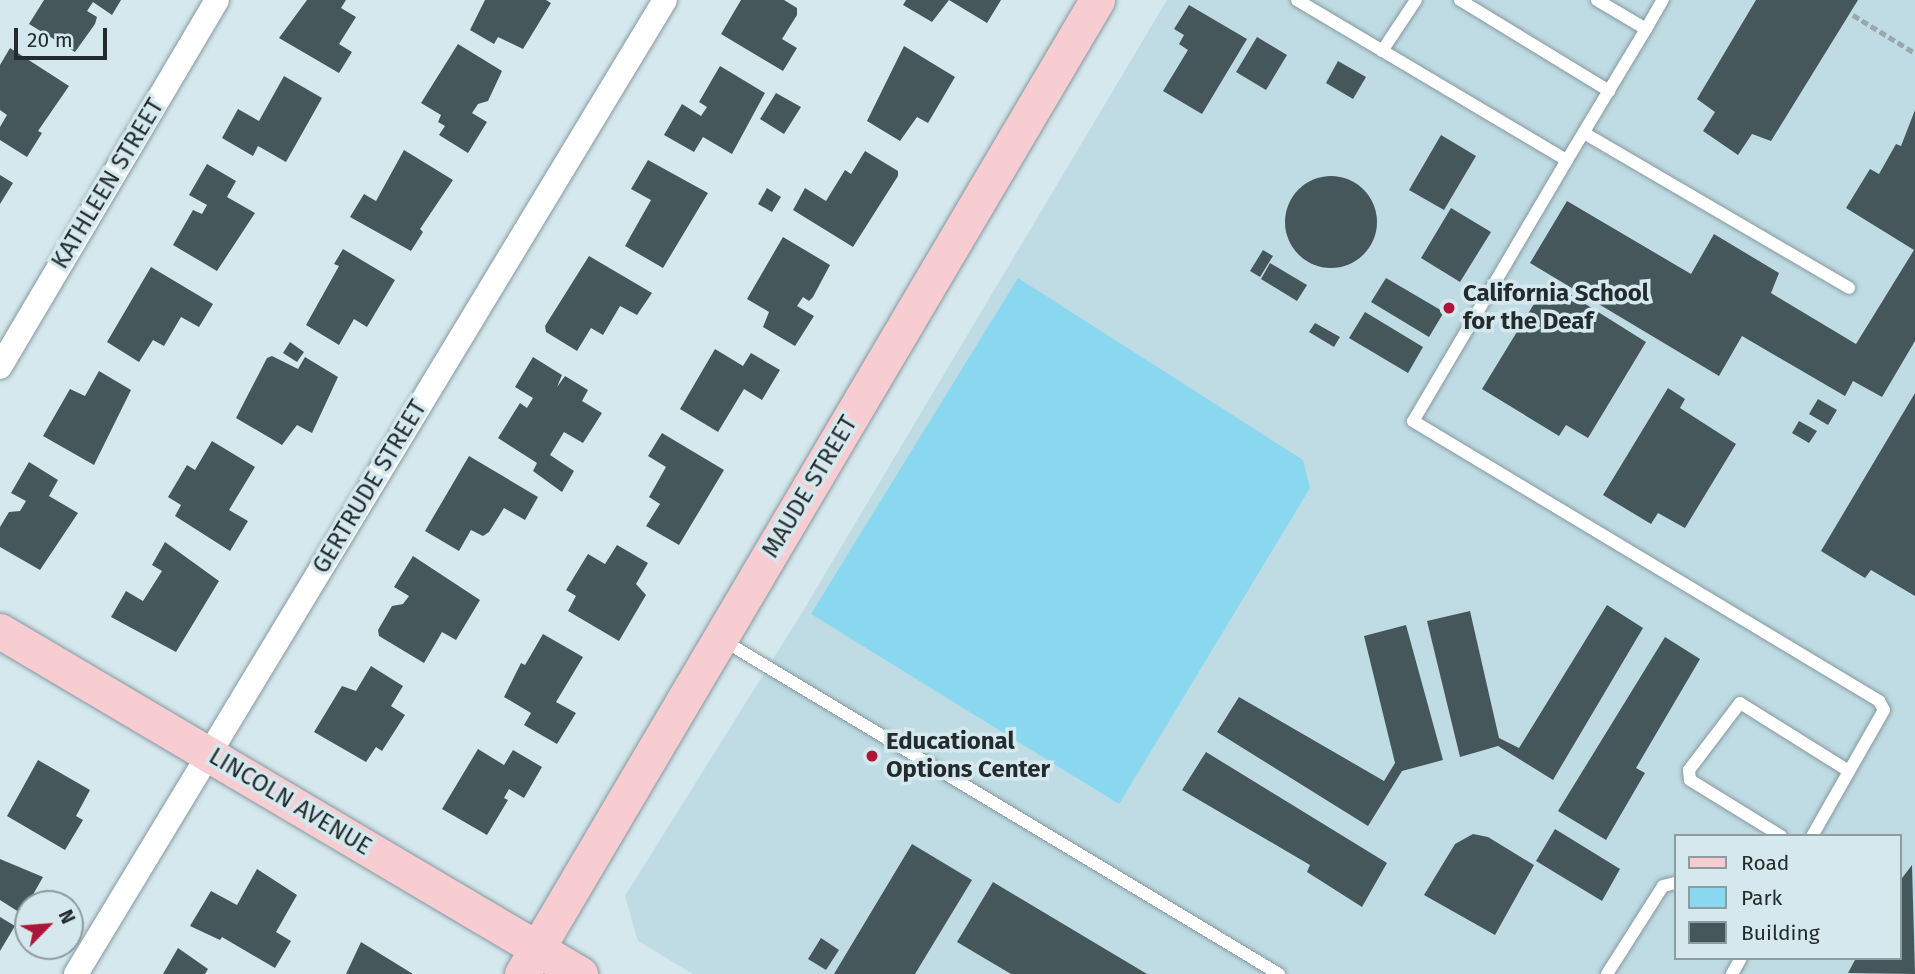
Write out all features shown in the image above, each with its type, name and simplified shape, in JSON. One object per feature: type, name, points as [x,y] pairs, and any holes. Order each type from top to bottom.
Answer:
[{"type":"street","name":"KATHLEEN STREET","points":[[0,367],[217,0]]},
{"type":"street","name":"GERTRUDE STREET","points":[[76,974],[665,0]]},
{"type":"street","name":"MAUDE STREET","points":[[529,961],[1097,0]]},
{"type":"street","name":"LINCOLN AVENUE","points":[[0,631],[209,754],[529,961],[580,974]]},
{"type":"lane","points":[[1297,0],[1567,160]]},
{"type":"lane","points":[[1382,51],[1416,0]]},
{"type":"lane","points":[[1460,0],[1609,91]]},
{"type":"lane","points":[[1597,0],[1646,29]]},
{"type":"lane","points":[[1663,0],[1413,421],[1879,701],[1884,710],[1813,834]]},
{"type":"lane","points":[[1584,133],[1849,288]]},
{"type":"lane","points":[[720,639],[1279,974]]},
{"type":"lane","points":[[1778,834],[1690,780],[1689,770],[1740,703],[1849,771]]},
{"type":"lane","points":[[1607,974],[1663,886],[1674,883]]},
{"type":"path","points":[[1853,15],[1915,53]]},
{"type":"shaded area","name":"California School for the Deaf","points":[[1167,0],[1915,0],[1915,974],[693,974],[638,941],[625,896],[800,616]]},
{"type":"green space","points":[[1018,278],[1303,460],[1310,488],[1119,804],[811,614]]},
{"type":"building","points":[[44,0],[121,0],[112,15],[93,2],[87,11],[97,17],[95,24],[75,52],[29,24]]},
{"type":"building","points":[[307,0],[346,0],[341,8],[356,17],[339,44],[352,52],[339,73],[279,38]]},
{"type":"building","points":[[485,0],[546,0],[551,3],[523,49],[498,37],[494,44],[470,30]]},
{"type":"building","points":[[741,0],[784,0],[797,8],[797,15],[782,39],[797,48],[783,71],[721,34]]},
{"type":"building","points":[[906,0],[949,0],[932,22],[903,5]]},
{"type":"building","points":[[949,0],[1001,0],[987,23]]},
{"type":"building","points":[[1756,0],[1858,0],[1771,141],[1752,134],[1738,155],[1703,131],[1715,112],[1697,99]]},
{"type":"building","points":[[1189,5],[1247,39],[1202,114],[1163,91],[1188,50],[1179,44],[1184,35],[1174,29]]},
{"type":"building","points":[[1257,37],[1287,55],[1266,90],[1236,72]]},
{"type":"building","points":[[458,44],[502,71],[488,101],[478,104],[472,113],[487,122],[468,153],[439,135],[445,126],[438,122],[441,115],[421,103]]},
{"type":"building","points":[[904,46],[955,77],[928,123],[917,117],[900,141],[867,121]]},
{"type":"building","points":[[10,48],[69,86],[38,131],[42,133],[27,157],[0,140],[0,127],[7,115],[0,110],[0,65]]},
{"type":"building","points":[[1338,61],[1366,77],[1353,99],[1326,83]]},
{"type":"building","points":[[720,66],[765,93],[732,154],[703,137],[694,152],[664,135],[682,104],[701,116],[707,107],[699,102]]},
{"type":"building","points":[[284,76],[322,98],[286,162],[258,146],[253,156],[222,138],[238,109],[259,121]]},
{"type":"building","points":[[776,93],[801,107],[784,134],[760,119]]},
{"type":"building","points":[[1915,110],[1915,341],[1882,397],[1853,381],[1845,396],[1742,336],[1719,376],[1530,263],[1567,201],[1691,274],[1714,234],[1779,273],[1771,293],[1856,344],[1914,250],[1846,208],[1870,169],[1879,174],[1896,144],[1901,146]]},
{"type":"building","name":"California School for the Deaf","points":[[1441,135],[1476,156],[1444,210],[1409,190]]},
{"type":"building","points":[[404,150],[453,180],[420,229],[423,232],[411,251],[350,217],[364,194],[376,201]]},
{"type":"building","points":[[865,151],[898,171],[898,176],[853,247],[793,210],[805,188],[826,201],[845,170],[851,174]]},
{"type":"building","points":[[648,160],[708,193],[663,268],[625,246],[651,200],[631,189]]},
{"type":"building","points":[[207,164],[236,181],[227,197],[255,213],[217,271],[173,245],[193,210],[202,214],[207,205],[189,195]]},
{"type":"building","points":[[0,175],[13,183],[0,204]]},
{"type":"building","points":[[1331,176],[1349,179],[1364,189],[1374,204],[1377,222],[1374,240],[1364,255],[1349,265],[1331,268],[1313,265],[1298,255],[1288,240],[1285,222],[1288,204],[1298,189],[1313,179]]},
{"type":"building","points":[[767,188],[781,197],[772,212],[758,204]]},
{"type":"building","name":"California School for the Deaf","points":[[1451,208],[1491,232],[1460,282],[1421,258]]},
{"type":"building","points":[[783,237],[830,265],[813,297],[809,301],[803,297],[797,306],[814,316],[795,346],[763,327],[769,312],[747,299]]},
{"type":"building","points":[[343,249],[395,280],[367,327],[354,319],[339,345],[306,325],[339,266],[334,264]]},
{"type":"building","points":[[1263,250],[1273,256],[1260,277],[1250,271]]},
{"type":"building","points":[[589,256],[652,293],[637,315],[620,306],[603,335],[591,328],[577,351],[546,332],[545,326]]},
{"type":"building","points":[[1270,263],[1307,285],[1297,301],[1261,279]]},
{"type":"building","points":[[151,267],[213,304],[199,327],[181,317],[164,346],[153,340],[139,362],[107,342]]},
{"type":"building","name":"California School for the Deaf","points":[[1386,278],[1444,312],[1429,337],[1371,302]]},
{"type":"building","points":[[1555,285],[1646,342],[1588,438],[1566,425],[1559,436],[1482,389],[1537,299],[1545,303]]},
{"type":"building","name":"California School for the Deaf","points":[[1365,312],[1423,347],[1408,373],[1349,338]]},
{"type":"building","points":[[1315,323],[1340,337],[1334,347],[1309,332]]},
{"type":"building","points":[[290,342],[304,352],[297,362],[283,353]]},
{"type":"building","points":[[715,349],[743,366],[751,353],[780,370],[762,400],[744,389],[718,432],[680,409]]},
{"type":"building","points":[[272,356],[298,369],[305,357],[338,377],[312,433],[297,425],[282,445],[236,418],[267,358]]},
{"type":"building","points":[[533,357],[562,375],[557,387],[565,376],[588,390],[582,401],[602,413],[583,443],[564,432],[550,455],[574,471],[562,492],[533,471],[537,463],[498,438],[520,403],[527,408],[533,398],[515,387]]},
{"type":"building","points":[[99,371],[131,390],[94,465],[43,436],[70,389],[85,396]]},
{"type":"building","points":[[1668,388],[1685,399],[1680,408],[1736,444],[1685,528],[1658,513],[1651,524],[1603,495]]},
{"type":"building","points":[[1915,393],[1915,596],[1871,570],[1865,578],[1821,551]]},
{"type":"building","points":[[1818,399],[1837,410],[1828,425],[1809,414]]},
{"type":"building","points":[[1799,421],[1817,431],[1809,443],[1792,433]]},
{"type":"building","points":[[662,433],[724,470],[679,545],[646,526],[660,504],[649,497],[666,467],[648,456]]},
{"type":"building","points":[[212,441],[255,467],[229,510],[248,521],[230,551],[175,516],[181,505],[168,497],[187,465],[195,470]]},
{"type":"building","points":[[469,456],[538,497],[525,520],[504,508],[489,532],[483,536],[471,530],[459,551],[425,531]]},
{"type":"building","points":[[29,462],[58,480],[49,496],[78,513],[40,570],[0,547],[0,527],[9,512],[20,511],[26,501],[11,493]]},
{"type":"building","points":[[165,542],[219,581],[176,652],[111,617],[126,591],[143,601],[162,571],[152,565]]},
{"type":"building","points":[[617,545],[648,563],[636,584],[646,595],[619,641],[568,611],[576,596],[566,590],[588,554],[605,564]]},
{"type":"building","points":[[413,556],[480,600],[456,640],[442,632],[424,663],[379,636],[378,630],[392,606],[403,604],[409,596],[394,587]]},
{"type":"building","points":[[1607,605],[1643,628],[1553,780],[1498,746],[1460,757],[1427,621],[1470,611],[1499,738],[1519,748]]},
{"type":"building","points":[[1406,625],[1443,760],[1402,771],[1368,826],[1217,732],[1239,697],[1384,781],[1395,763],[1364,636]]},
{"type":"building","points":[[543,634],[583,657],[556,702],[576,713],[557,744],[524,725],[531,713],[504,697],[521,663],[525,665]]},
{"type":"building","points":[[1665,637],[1700,659],[1636,768],[1645,773],[1606,840],[1558,811]]},
{"type":"building","points":[[371,666],[403,686],[391,706],[405,715],[382,751],[376,747],[366,762],[314,732],[342,686],[356,691]]},
{"type":"building","points":[[478,749],[504,765],[513,750],[542,767],[524,798],[509,789],[504,798],[508,800],[487,835],[442,809]]},
{"type":"building","points":[[1206,752],[1387,863],[1362,907],[1307,872],[1310,865],[1182,790]]},
{"type":"building","points":[[38,760],[90,790],[76,816],[83,820],[65,850],[7,816]]},
{"type":"building","points":[[1555,829],[1620,869],[1602,901],[1536,861]]},
{"type":"building","points":[[1473,834],[1488,837],[1534,865],[1495,935],[1424,895],[1455,844]]},
{"type":"building","name":"Educational Options Center","points":[[912,844],[972,880],[915,974],[834,974]]},
{"type":"building","points":[[0,859],[43,877],[36,890],[14,890],[14,909],[0,900]]},
{"type":"building","points":[[1912,865],[1915,974],[1848,973],[1855,960],[1901,960],[1901,879]]},
{"type":"building","points":[[257,869],[297,895],[276,932],[291,941],[275,968],[222,937],[220,940],[190,926],[211,891],[237,905]]},
{"type":"building","points":[[993,882],[1147,974],[1011,974],[957,942]]},
{"type":"building","points":[[0,917],[14,928],[0,951]]},
{"type":"building","points":[[821,938],[839,950],[826,970],[808,959]]},
{"type":"building","points":[[361,942],[413,974],[346,974]]},
{"type":"building","points":[[178,948],[208,969],[205,974],[163,974]]},
{"type":"place","name":"California School for the Deaf","points":[[1449,308]]},
{"type":"place","name":"Educational Options Center","points":[[872,756]]}]
